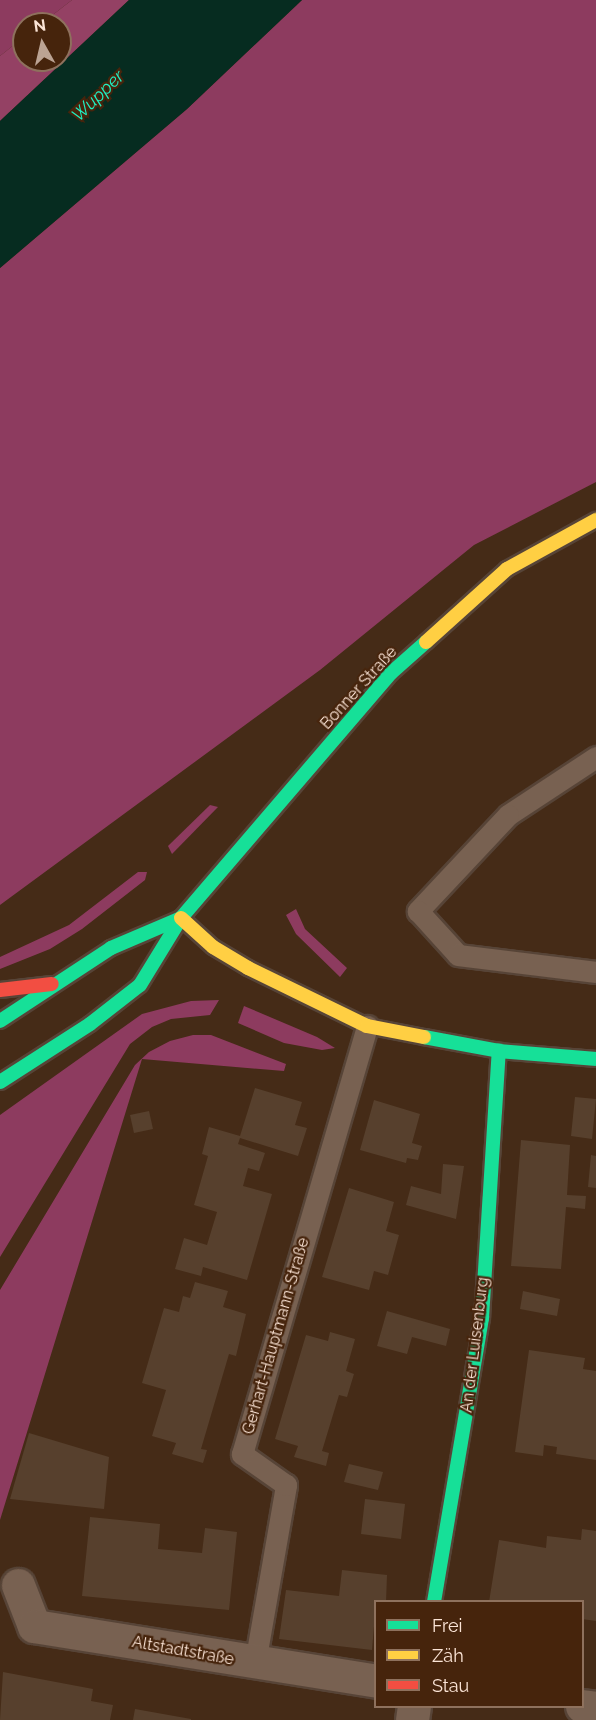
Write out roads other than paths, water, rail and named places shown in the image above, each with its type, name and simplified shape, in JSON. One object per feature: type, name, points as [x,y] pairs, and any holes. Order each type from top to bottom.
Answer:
[{"type":"main road","name":"Bonner Straße","points":[[0,1082],[90,1024],[140,985],[180,918],[390,673],[507,569],[596,520]]},
{"type":"main road","name":"Bonner Straße","points":[[0,1021],[111,948],[180,918]]},
{"type":"main road","points":[[180,918],[213,947],[248,968],[367,1026],[499,1051],[596,1059]]},
{"type":"main road","points":[[0,990],[59,983]]},
{"type":"main road","name":"An der Luisenburg","points":[[434,1600],[482,1318],[499,1051]]},
{"type":"street","name":"Altstadtstraße","points":[[18,1585],[34,1626],[255,1664],[374,1681]]},
{"type":"lane","points":[[596,757],[508,815],[418,911],[458,955],[596,972]]},
{"type":"lane","name":"Gerhart-Hauptmann-Straße","points":[[255,1664],[286,1485],[242,1454],[367,1026]]},
{"type":"water","name":"Wupper","points":[[129,0],[302,0],[187,109],[0,268],[0,121],[52,72],[72,72],[72,53]]}]
